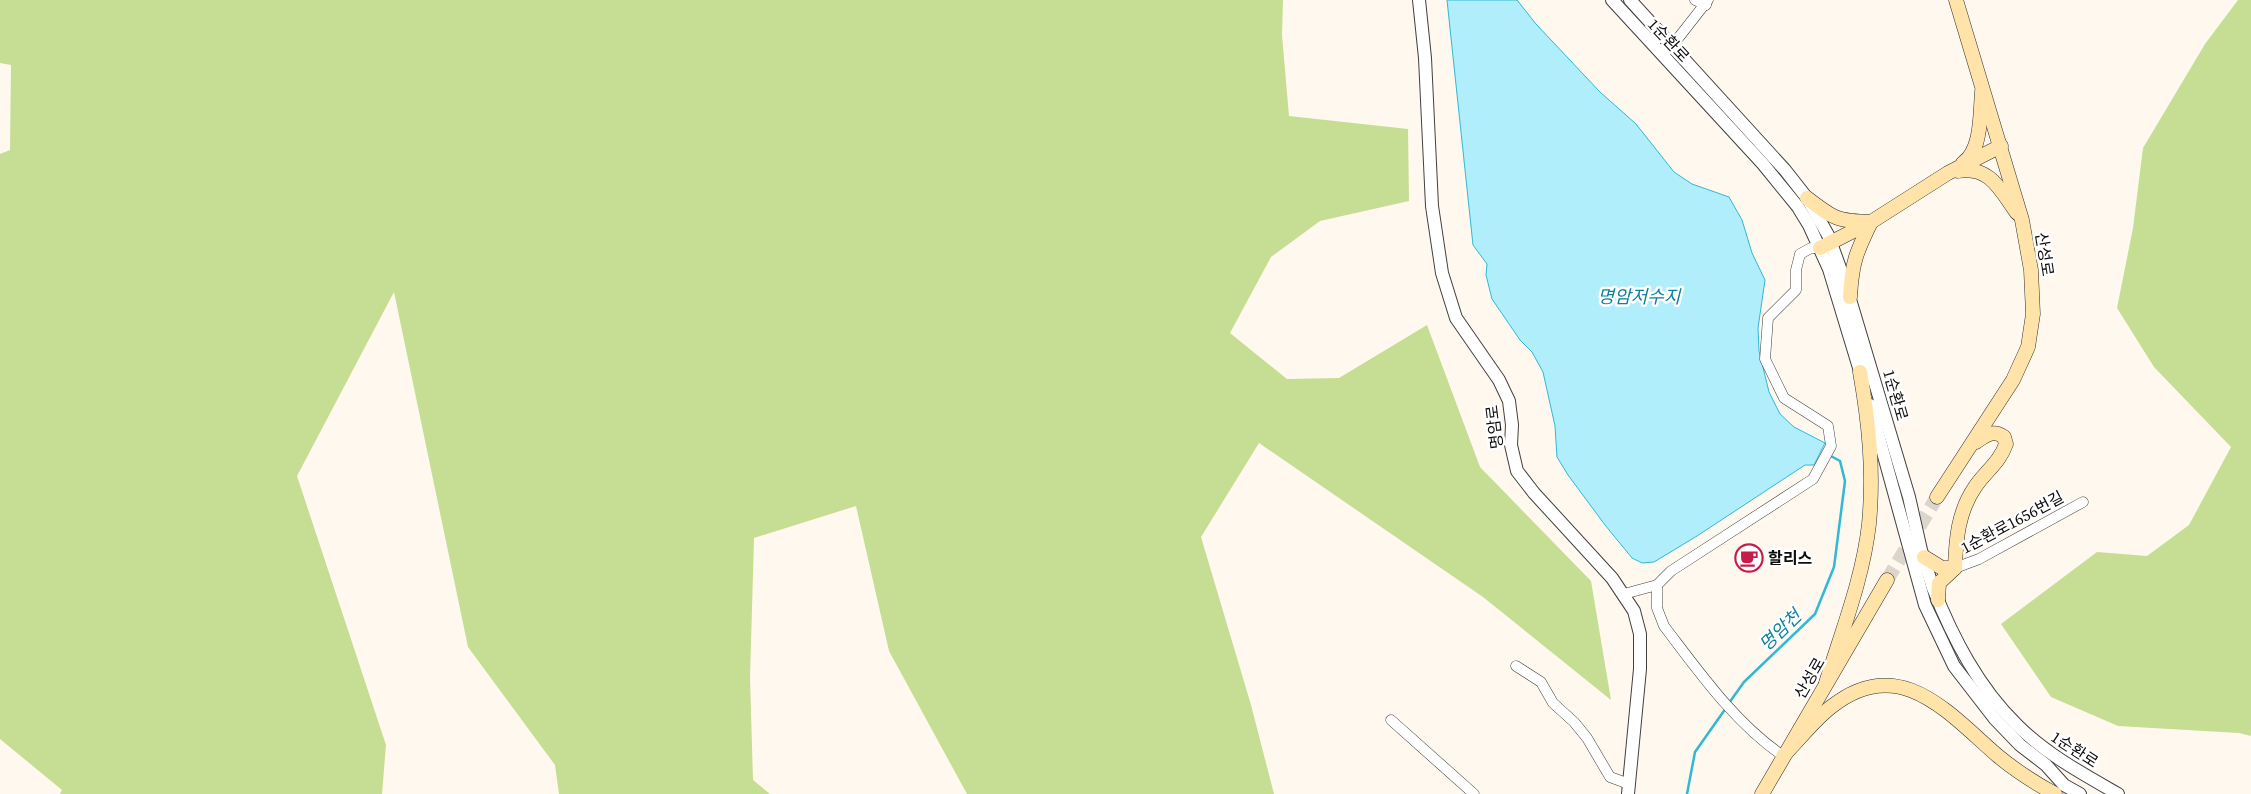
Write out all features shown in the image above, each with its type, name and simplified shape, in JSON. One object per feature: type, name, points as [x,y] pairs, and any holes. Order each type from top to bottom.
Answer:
[{"type":"main road","name":"산성로","points":[[1938,497],[2013,380],[2028,347],[2031,332],[2033,294],[2029,254],[2022,220],[1956,0]]},
{"type":"main road","points":[[1826,245],[1871,222],[1969,159],[1976,143],[1982,85]]},
{"type":"main road","points":[[1948,173],[2001,146]]},
{"type":"main road","points":[[1948,173],[1965,170],[1982,172],[1999,189],[2022,220]]},
{"type":"main road","points":[[1807,198],[1831,217],[1843,221],[1871,222]]},
{"type":"main road","points":[[1850,297],[1852,267],[1857,250],[1871,222]]},
{"type":"main road","points":[[1826,683],[1852,597],[1868,525],[1872,466],[1870,428],[1860,372]]},
{"type":"main road","points":[[1938,600],[1940,583],[1955,568],[1956,538],[1959,522],[1966,503],[1975,487],[1998,461],[2006,444],[2004,437],[1993,432],[1968,449]]},
{"type":"main road","points":[[1924,558],[1942,568],[1955,568]]},
{"type":"main road","name":"산성로","points":[[1762,794],[1887,580]]},
{"type":"main road","points":[[1783,756],[1831,707],[1845,698],[1863,690],[1883,686],[1907,688],[1928,696],[1950,712],[1999,756],[2030,780],[2056,794]]},
{"type":"street","name":"명암로","points":[[1419,0],[1425,58],[1432,206],[1442,274],[1456,318],[1498,380],[1509,401],[1512,425],[1511,445],[1517,471],[1534,493],[1624,594],[1634,611],[1640,634],[1640,669],[1628,789]]},
{"type":"street","name":"1순환로","points":[[1612,0],[1785,189],[1809,225],[1826,245],[1923,597],[1954,666],[1994,720],[2020,745],[2046,765],[2064,785],[2080,794]]},
{"type":"street","name":"1순환로","points":[[1630,0],[1785,170],[1807,198],[1850,297],[1909,497],[1924,558],[1947,623],[1966,660],[2016,725],[2065,763],[2118,794]]},
{"type":"street","points":[[1672,46],[1707,2],[1695,0]]},
{"type":"street","points":[[1624,594],[1657,586],[1671,571],[1813,479],[1831,446],[1828,426],[1784,398],[1766,359],[1768,318],[1796,290],[1796,270],[1800,254],[1811,248],[1826,245]]},
{"type":"street","name":"1순환로1656번길","points":[[1955,568],[1979,559],[2082,502]]},
{"type":"street","points":[[1657,586],[1657,608],[1664,626],[1740,721],[1760,740],[1783,756]]},
{"type":"street","points":[[1516,666],[1541,682],[1553,703],[1574,722],[1587,738],[1610,777],[1628,789]]},
{"type":"street","points":[[1392,720],[1474,794]]},
{"type":"green space","points":[[0,0],[1283,0],[1282,35],[1289,116],[1408,129],[1409,201],[1320,221],[1271,257],[1230,333],[1287,379],[1339,378],[1427,325],[1480,467],[1591,581],[1611,700],[1483,597],[1259,443],[1201,537],[1251,705],[1274,794],[967,794],[889,651],[856,506],[754,538],[750,678],[753,780],[770,794],[559,794],[555,765],[468,647],[394,292],[297,476],[386,745],[382,794],[60,794],[62,790],[0,739],[0,154],[10,150],[11,65],[0,63]]},
{"type":"green space","points":[[2238,0],[2251,0],[2251,736],[2239,733],[2118,726],[2051,697],[2001,624],[2097,552],[2147,556],[2189,525],[2231,447],[2154,367],[2117,308],[2133,228],[2143,148],[2205,44]]},
{"type":"water","name":"명암저수지","points":[[1447,0],[1517,0],[1536,24],[1600,92],[1636,124],[1674,172],[1692,184],[1729,197],[1742,220],[1752,253],[1765,280],[1758,328],[1759,351],[1769,392],[1780,414],[1794,427],[1825,443],[1814,465],[1805,465],[1654,562],[1642,563],[1632,558],[1568,475],[1557,457],[1555,426],[1543,372],[1532,352],[1520,340],[1492,299],[1486,275],[1487,264],[1473,245]]},
{"type":"waterway","name":"명암천","points":[[1729,703],[1744,682],[1815,614],[1834,567],[1845,481],[1840,461],[1829,455]]},
{"type":"waterway","name":"명암천","points":[[1687,794],[1695,752],[1726,708]]},
{"type":"tunnel","points":[[1887,580],[1937,497]]},
{"type":"place","name":"할리스","points":[[1749,558]]}]
